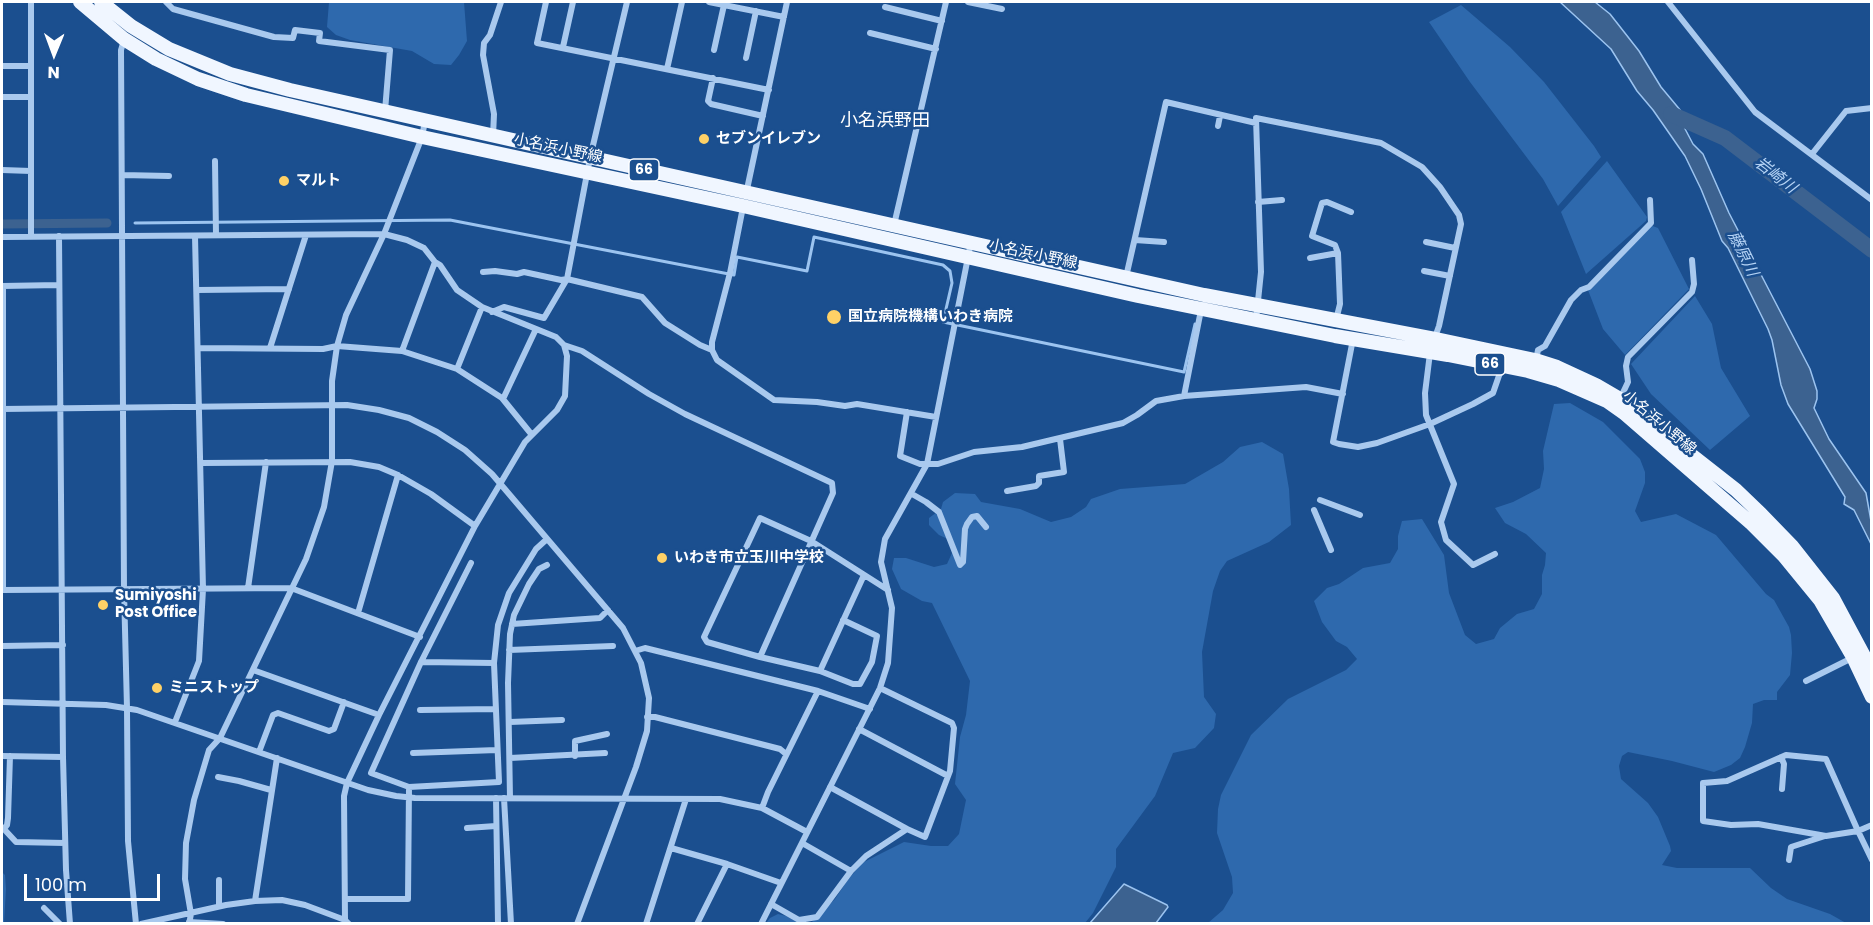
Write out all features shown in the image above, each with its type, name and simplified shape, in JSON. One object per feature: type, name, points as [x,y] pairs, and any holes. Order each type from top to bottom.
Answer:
[{"type":"main road","name":"小名浜小野線","points":[[80,2],[124,39],[156,59],[198,79],[237,92],[422,137],[589,165],[745,199],[894,225],[971,242],[1126,277],[1353,339],[1432,345],[1535,360],[1557,367],[1596,384],[1620,399],[1736,490],[1792,546],[1833,598],[1872,670]]},
{"type":"main road","name":"小名浜小野線","points":[[101,2],[131,26],[169,49],[230,74],[290,90],[493,136],[589,165]]},
{"type":"main road","name":"小名浜小野線","points":[[745,199],[968,258],[1201,309],[1336,321],[1559,380],[1606,401],[1624,413],[1752,524],[1784,556],[1820,600],[1872,697]]},
{"type":"street","points":[[31,2],[31,234]]},
{"type":"street","points":[[166,2],[173,9],[274,37],[293,38],[295,30],[320,33],[319,41],[390,50],[385,111]]},
{"type":"street","points":[[493,136],[494,114],[483,55],[484,43],[490,35],[501,2]]},
{"type":"street","points":[[546,2],[537,43],[769,90]]},
{"type":"street","points":[[563,47],[573,2]]},
{"type":"street","points":[[492,312],[504,307],[544,318],[567,279],[589,165],[627,2]]},
{"type":"street","points":[[667,69],[682,2]]},
{"type":"street","points":[[709,2],[784,17]]},
{"type":"street","points":[[787,2],[712,350],[717,360],[774,400],[845,406],[857,404],[936,417]]},
{"type":"street","points":[[894,225],[946,2]]},
{"type":"street","points":[[968,2],[1002,9]]},
{"type":"street","points":[[1668,2],[1755,112],[1872,200]]},
{"type":"street","points":[[714,50],[724,5]]},
{"type":"street","points":[[885,7],[942,21]]},
{"type":"street","points":[[746,58],[756,12]]},
{"type":"street","points":[[131,26],[121,50],[122,408],[128,841],[136,924]]},
{"type":"street","points":[[870,33],[936,49]]},
{"type":"street","points":[[2,66],[32,66]]},
{"type":"street","points":[[713,78],[708,101],[711,104],[763,116]]},
{"type":"street","points":[[2,97],[31,97]]},
{"type":"street","points":[[1126,277],[1166,102],[1256,123]]},
{"type":"street","points":[[1812,154],[1846,111],[1872,108]]},
{"type":"street","points":[[1218,126],[1220,116]]},
{"type":"street","points":[[1257,313],[1261,272],[1256,118],[1375,141],[1422,167],[1440,188],[1461,219],[1440,326],[1432,345],[1425,393],[1426,415],[1454,484],[1441,522],[1446,540],[1473,565],[1495,554]]},
{"type":"street","points":[[223,924],[189,923],[191,914],[184,879],[186,843],[192,811],[209,750],[220,738],[306,559],[324,507],[332,461],[332,381],[337,346],[346,315],[384,234],[422,137],[426,121]]},
{"type":"street","points":[[215,161],[216,236]]},
{"type":"street","points":[[2,170],[31,171]]},
{"type":"street","points":[[122,175],[169,176]]},
{"type":"street","points":[[1258,202],[1282,200]]},
{"type":"street","points":[[1535,360],[1571,300],[1581,290],[1589,287],[1651,223],[1650,200]]},
{"type":"street","points":[[1336,321],[1340,304],[1338,253],[1335,245],[1312,236],[1322,204],[1327,202],[1352,212]]},
{"type":"street","points":[[2,237],[31,234],[59,236],[384,234],[407,240],[424,248],[440,265],[457,290],[482,307],[556,337],[564,345],[582,351],[685,414],[832,483],[833,493],[760,657]]},
{"type":"street","points":[[270,348],[306,235]]},
{"type":"street","points":[[59,236],[63,757],[70,924]]},
{"type":"street","points":[[175,722],[198,661],[203,589],[195,236]]},
{"type":"street","points":[[1135,240],[1164,242]]},
{"type":"street","points":[[761,924],[870,709],[888,663],[892,608],[881,562],[885,539],[927,464],[971,242]]},
{"type":"street","points":[[1426,242],[1455,248]]},
{"type":"street","points":[[1310,258],[1338,253]]},
{"type":"street","points":[[1620,399],[1626,387],[1628,357],[1692,292],[1694,284],[1692,260]]},
{"type":"street","points":[[402,351],[435,262]]},
{"type":"street","points":[[1424,271],[1450,276]]},
{"type":"street","points":[[483,272],[517,274],[524,272],[561,280],[567,279],[642,297],[665,323],[712,350]]},
{"type":"street","points":[[59,285],[2,286],[2,590],[291,588],[420,637]]},
{"type":"street","points":[[197,290],[289,289]]},
{"type":"street","points":[[457,369],[482,307]]},
{"type":"street","points":[[1184,396],[1201,309]]},
{"type":"street","points":[[503,399],[536,329]]},
{"type":"street","points":[[1353,339],[1333,442],[1339,444],[1358,447],[1377,443],[1430,424],[1493,393],[1502,366]]},
{"type":"street","points":[[141,924],[219,906],[282,900],[305,905],[347,922],[344,796],[347,783],[475,526],[525,442],[557,410],[565,396],[568,375],[564,345]]},
{"type":"street","points":[[198,348],[323,350],[337,346],[402,351],[457,369],[503,399],[532,435]]},
{"type":"street","points":[[907,412],[900,455],[920,464],[927,464],[955,459],[986,449],[1022,447],[1123,423],[1156,401],[1184,396],[1306,387],[1343,394]]},
{"type":"street","points":[[2,409],[333,405],[379,410],[409,418],[437,432],[465,450],[492,474],[623,628],[641,663],[648,698],[647,731],[639,758],[577,924]]},
{"type":"street","points":[[1007,491],[1036,486],[1039,483],[1039,476],[1064,472],[1060,439]]},
{"type":"street","points":[[201,463],[332,461],[379,467],[431,494],[475,526]]},
{"type":"street","points":[[248,588],[266,462]]},
{"type":"street","points":[[358,613],[398,475]]},
{"type":"street","points":[[912,494],[939,513],[960,565],[963,562],[967,524],[977,516],[986,528]]},
{"type":"street","points":[[1320,500],[1360,515]]},
{"type":"street","points":[[1314,510],[1331,550]]},
{"type":"street","points":[[843,620],[877,636],[872,662],[860,684],[853,684],[820,671],[707,642],[704,637],[760,518],[811,541],[889,591]]},
{"type":"street","points":[[471,562],[421,662],[371,773],[409,787],[499,782],[494,663],[498,625],[509,593],[536,549],[547,539]]},
{"type":"street","points":[[512,924],[507,798],[510,758],[509,650],[514,615],[539,569],[547,566]]},
{"type":"street","points":[[820,671],[864,575]]},
{"type":"street","points":[[512,624],[600,618],[608,610]]},
{"type":"street","points":[[2,646],[63,645]]},
{"type":"street","points":[[509,650],[613,646]]},
{"type":"street","points":[[635,651],[645,648],[818,692],[870,709]]},
{"type":"street","points":[[1806,681],[1852,657]]},
{"type":"street","points":[[421,662],[494,663]]},
{"type":"street","points":[[253,669],[379,715]]},
{"type":"street","points":[[830,787],[924,837],[948,776],[954,728],[952,723],[880,688]]},
{"type":"street","points":[[762,808],[786,754],[818,692]]},
{"type":"street","points":[[2,702],[106,705],[127,708],[175,722],[368,790],[408,797],[720,799],[762,808],[807,832]]},
{"type":"street","points":[[259,752],[273,715],[278,713],[328,731],[334,729],[344,702]]},
{"type":"street","points":[[420,710],[496,709]]},
{"type":"street","points":[[647,717],[655,717],[780,749],[786,754]]},
{"type":"street","points":[[510,722],[562,720]]},
{"type":"street","points":[[859,729],[948,776]]},
{"type":"street","points":[[575,756],[575,741],[607,734]]},
{"type":"street","points":[[413,753],[497,750]]},
{"type":"street","points":[[510,758],[605,753]]},
{"type":"street","points":[[1826,836],[1758,824],[1731,825],[1703,821],[1703,783],[1727,781],[1786,755],[1826,759],[1872,860]]},
{"type":"street","points":[[2,756],[63,757]]},
{"type":"street","points":[[10,756],[8,825],[3,828],[16,842],[65,843]]},
{"type":"street","points":[[1781,757],[1784,764],[1782,789]]},
{"type":"street","points":[[255,901],[277,758]]},
{"type":"street","points":[[218,777],[271,790]]},
{"type":"street","points":[[345,899],[408,899],[409,787]]},
{"type":"street","points":[[496,798],[498,924]]},
{"type":"street","points":[[646,924],[686,799]]},
{"type":"street","points":[[1789,860],[1791,847],[1826,836],[1858,831],[1872,825]]},
{"type":"street","points":[[467,828],[496,826]]},
{"type":"street","points":[[771,904],[799,920],[817,917],[852,871],[881,844],[907,829]]},
{"type":"street","points":[[801,843],[852,871]]},
{"type":"street","points":[[671,848],[781,883]]},
{"type":"street","points":[[697,924],[727,864]]},
{"type":"street","points":[[219,880],[219,906]]},
{"type":"street","points":[[44,908],[60,924]]},
{"type":"shaded area","points":[[329,2],[464,2],[467,41],[451,65],[434,64],[412,51],[350,40],[336,35],[327,27]]},
{"type":"shaded area","points":[[1461,5],[1510,47],[1544,82],[1601,157],[1558,206],[1543,179],[1470,82],[1429,22]]},
{"type":"shaded area","points":[[1607,161],[1647,217],[1646,221],[1586,274],[1561,212]]},
{"type":"shaded area","points":[[1650,225],[1658,228],[1689,289],[1625,355],[1603,329],[1588,290]]},
{"type":"shaded area","points":[[1695,296],[1712,324],[1721,368],[1750,416],[1710,450],[1651,394],[1631,364]]},
{"type":"shaded area","points":[[1570,403],[1603,422],[1640,459],[1645,472],[1645,483],[1635,511],[1641,522],[1676,514],[1716,535],[1766,594],[1774,600],[1791,635],[1790,675],[1777,692],[1777,700],[1764,700],[1753,704],[1752,723],[1745,747],[1740,758],[1731,765],[1714,772],[1628,752],[1622,756],[1619,766],[1621,779],[1648,803],[1658,817],[1670,846],[1671,851],[1662,865],[1677,868],[1750,868],[1771,888],[1787,899],[1830,914],[1846,923],[1208,923],[1223,910],[1233,893],[1232,877],[1217,833],[1218,809],[1221,795],[1251,735],[1288,699],[1346,670],[1357,659],[1347,647],[1336,641],[1322,622],[1314,601],[1327,588],[1339,584],[1363,568],[1390,563],[1398,549],[1398,536],[1402,521],[1422,519],[1444,555],[1449,593],[1465,635],[1476,644],[1494,639],[1500,628],[1517,614],[1534,609],[1542,594],[1542,575],[1546,553],[1526,534],[1505,523],[1495,508],[1513,502],[1540,488],[1544,469],[1543,451],[1554,404]]},
{"type":"shaded area","points":[[1262,442],[1283,454],[1289,489],[1291,525],[1269,542],[1227,561],[1220,571],[1213,591],[1202,652],[1204,697],[1216,714],[1214,728],[1195,748],[1173,753],[1155,796],[1116,849],[1116,867],[1093,913],[1085,923],[807,924],[811,923],[835,899],[862,863],[904,842],[948,846],[959,834],[966,800],[955,784],[960,737],[966,715],[970,681],[932,603],[922,601],[901,589],[892,569],[894,558],[906,558],[934,567],[947,564],[952,553],[950,540],[939,535],[929,525],[929,518],[941,509],[943,502],[955,493],[975,494],[981,502],[1020,509],[1051,522],[1071,517],[1086,507],[1091,499],[1120,489],[1185,484],[1223,462],[1240,447]]},
{"type":"shaded area","points":[[2,872],[5,875],[6,889],[4,923],[2,923]]},
{"type":"shaded area","points":[[778,914],[786,916],[799,923],[766,923]]},
{"type":"water","name":"藤原川","points":[[1560,2],[1595,2],[1610,14],[1639,51],[1661,87],[1681,111],[1683,125],[1693,144],[1703,154],[1729,213],[1810,369],[1817,391],[1814,408],[1829,439],[1866,493],[1871,521],[1871,544],[1854,510],[1844,504],[1845,497],[1788,404],[1781,385],[1768,329],[1728,248],[1722,241],[1685,156],[1637,91],[1611,49]]},
{"type":"water","points":[[1124,884],[1167,905],[1168,907],[1156,923],[1090,923]]},
{"type":"waterway","name":"岩崎川","points":[[1671,114],[1725,138],[1872,250]]},
{"type":"waterway","points":[[135,223],[450,220],[734,275],[737,257],[807,271],[814,237],[943,265],[950,271],[952,283],[943,322],[1184,372],[1195,324]]},
{"type":"waterway","points":[[2,224],[107,223]]},
{"type":"place","name":"セブンイレブン","points":[[704,139]]},
{"type":"place","name":"マルト","points":[[284,181]]},
{"type":"place","name":"国立病院機構いわき病院","points":[[834,317]]},
{"type":"place","name":"いわき市立玉川中学校","points":[[662,558]]},
{"type":"place","name":"Sumiyoshi Post Office","points":[[103,605]]},
{"type":"place","name":"ミニストップ","points":[[157,688]]},
{"type":"district","name":"小名浜野田","points":[[885,121]]}]
